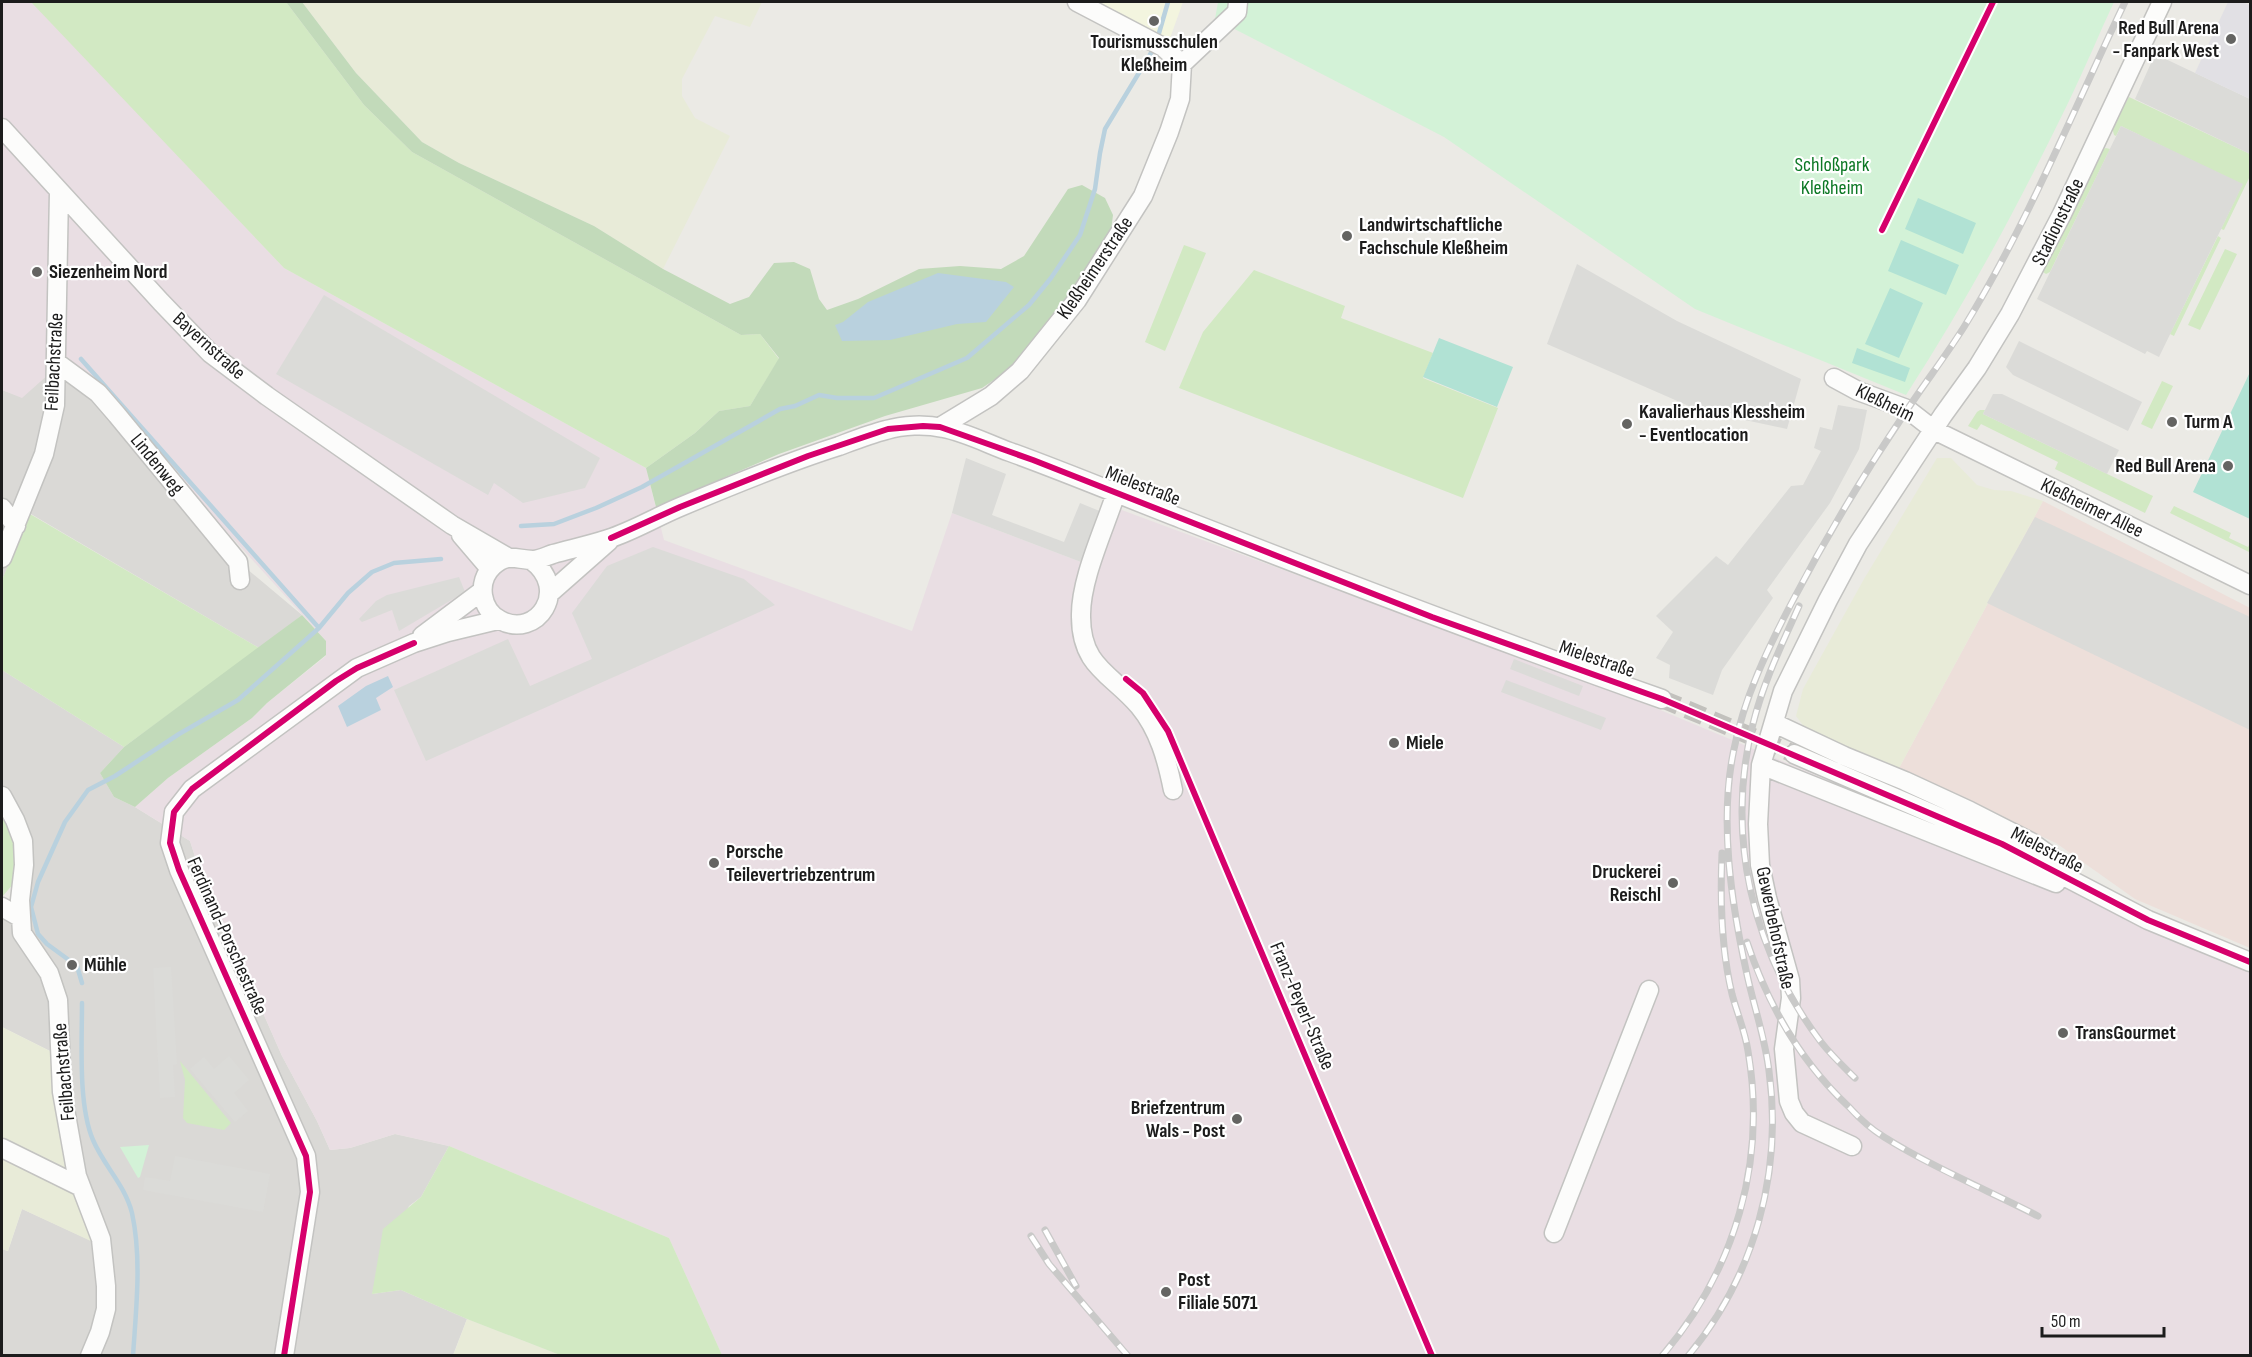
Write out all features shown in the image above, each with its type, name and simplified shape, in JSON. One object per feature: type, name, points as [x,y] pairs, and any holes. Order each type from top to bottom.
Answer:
[{"type":"street","points":[[1077,2],[1162,47],[1182,64],[1237,12],[1238,2]]},
{"type":"street","name":"Stadionstraße","points":[[1934,430],[1989,348],[2030,278],[2162,2]]},
{"type":"street","name":"Kleßheimerstraße","points":[[940,427],[991,396],[1020,371],[1077,300],[1143,196],[1180,99],[1182,64]]},
{"type":"street","name":"Bayernstraße","points":[[2,128],[210,352],[267,396],[452,525],[509,558]]},
{"type":"street","name":"Feilbachstraße","points":[[2,558],[44,454],[55,405],[59,192]]},
{"type":"street","name":"Lindenweg","points":[[56,362],[98,393],[117,415],[238,562],[240,580]]},
{"type":"street","name":"Kleßheim","points":[[1834,378],[1858,391],[1907,409],[1934,430]]},
{"type":"street","name":"Mielestraße","points":[[509,558],[531,560],[611,538],[680,507],[808,456],[888,429],[940,427],[1033,460],[1432,617],[1662,699]]},
{"type":"street","name":"Kleßheimer Allee","points":[[1934,430],[2250,585]]},
{"type":"street","name":"Gewerbehofstraße","points":[[1852,1146],[1802,1123],[1794,1113],[1789,1101],[1784,1049],[1791,998],[1790,980],[1760,865],[1758,824],[1761,765],[1783,691],[1802,650],[1853,553],[1934,430]]},
{"type":"street","points":[[1116,494],[1083,592],[1080,618],[1085,647],[1097,667],[1139,706],[1155,730],[1167,756],[1173,790]]},
{"type":"street","points":[[2,508],[16,525]]},
{"type":"street","name":"Bayernstraße","points":[[452,525],[490,569]]},
{"type":"street","name":"Mielestraße","points":[[498,620],[509,624],[520,624],[531,621],[541,614],[550,593],[611,538]]},
{"type":"street","points":[[498,620],[484,602],[482,591],[484,580],[490,569],[509,558]]},
{"type":"street","points":[[531,560],[546,574],[550,593]]},
{"type":"street","name":"Ferdinand-Porschestraße","points":[[414,643],[442,619],[482,591]]},
{"type":"street","name":"Ferdinand-Porschestraße","points":[[284,1356],[310,1192],[306,1156],[179,870],[170,843],[174,812],[192,789],[336,681],[357,668],[414,643],[498,620]]},
{"type":"street","name":"Mielestraße","points":[[1774,723],[1844,756],[1905,781],[2031,842],[2063,864],[2098,895]]},
{"type":"street","name":"Mielestraße","points":[[1794,754],[2002,844],[2148,920],[2250,962]]},
{"type":"street","name":"Mielestraße","points":[[1761,765],[2058,884],[2098,895]]},
{"type":"street","name":"Feilbachstraße","points":[[2,796],[23,841],[24,865],[20,900],[22,933],[49,973],[58,1000],[62,1092],[76,1176],[101,1239],[106,1286],[105,1313],[90,1356]]},
{"type":"street","points":[[2,907],[21,918]]},
{"type":"street","points":[[1554,1233],[1649,990]]},
{"type":"street","points":[[2,1148],[81,1187]]},
{"type":"shaded area","points":[[2,2],[33,2],[284,268],[646,468],[664,540],[912,631],[952,513],[1081,562],[1098,565],[1119,509],[1653,707],[1916,817],[2250,964],[2250,1355],[722,1355],[669,1238],[449,1146],[395,1134],[350,1148],[330,1150],[282,1056],[197,863],[190,841],[135,807],[168,778],[252,718],[267,703],[326,656],[326,641],[68,357],[22,398],[2,390]]},
{"type":"shaded area","points":[[302,2],[762,2],[750,27],[715,16],[682,79],[682,96],[695,118],[730,136],[663,269],[594,226],[459,163],[422,142],[356,73]]},
{"type":"shaded area","name":"Tourismusschulen Kleßheim","points":[[1096,2],[1183,2],[1169,41]]},
{"type":"shaded area","name":"Red Bull Arena - Fanpark West","points":[[2228,2],[2242,2],[2250,5],[2250,99],[2195,73]]},
{"type":"shaded area","points":[[2155,54],[2250,99],[2250,154],[2135,99]]},
{"type":"shaded area","points":[[2121,126],[2243,184],[2159,357],[2147,351],[2145,354],[2037,299]]},
{"type":"shaded area","points":[[1918,198],[1976,223],[1963,254],[1905,229]]},
{"type":"shaded area","points":[[1901,240],[1959,265],[1946,295],[1888,271]]},
{"type":"shaded area","points":[[1577,264],[1677,321],[1801,379],[1787,429],[1698,410],[1547,344]]},
{"type":"shaded area","points":[[1890,288],[1923,303],[1899,358],[1865,344]]},
{"type":"shaded area","points":[[324,295],[600,458],[585,488],[523,503],[494,483],[488,495],[276,374]]},
{"type":"shaded area","points":[[1439,338],[1513,367],[1497,407],[1423,377]]},
{"type":"shaded area","points":[[2019,341],[2142,402],[2128,431],[2013,375],[2006,367]]},
{"type":"shaded area","points":[[1857,348],[1910,368],[1905,382],[1852,363]]},
{"type":"shaded area","points":[[58,364],[98,403],[241,564],[302,615],[259,648],[31,514],[2,580],[2,390],[22,397]]},
{"type":"shaded area","name":"Red Bull Arena","points":[[2250,372],[2250,519],[2193,492]]},
{"type":"shaded area","points":[[1993,394],[2002,394],[2119,450],[2107,474],[1983,414]]},
{"type":"shaded area","points":[[1838,405],[1867,410],[1859,449],[1830,503],[1767,590],[1773,598],[1722,670],[1713,695],[1669,678],[1670,665],[1656,658],[1673,632],[1656,616],[1716,556],[1728,565],[1791,486],[1803,485],[1821,451],[1814,448],[1820,427],[1832,430]]},
{"type":"shaded area","points":[[966,458],[1006,474],[992,515],[1064,542],[1080,503],[1102,512],[1081,562],[952,513]]},
{"type":"shaded area","points":[[1937,458],[1951,458],[1977,485],[1994,490],[2011,491],[2043,501],[1898,770],[1805,728],[1796,716],[1803,689],[1864,579]]},
{"type":"shaded area","points":[[2043,501],[2250,608],[2250,948],[2135,899],[2056,843],[1898,770]]},
{"type":"shaded area","points":[[2035,517],[2250,617],[2250,730],[1987,603]]},
{"type":"shaded area","points":[[653,547],[744,579],[775,605],[426,761],[394,690],[508,639],[530,686],[592,659],[572,613],[607,566]]},
{"type":"shaded area","points":[[459,577],[465,592],[399,631],[392,610],[362,622],[359,619],[376,601],[387,595]]},
{"type":"shaded area","points":[[1514,659],[1583,686],[1579,696],[1510,669]]},
{"type":"shaded area","points":[[2,670],[124,747],[100,773],[114,797],[135,807],[190,841],[197,863],[282,1056],[330,1150],[350,1148],[395,1134],[449,1146],[421,1197],[409,1206],[372,1294],[401,1290],[467,1319],[453,1355],[2,1355],[2,1249],[8,1251],[22,1209],[94,1242],[56,1054],[2,1027],[2,916],[14,923],[14,838],[2,811]]},
{"type":"shaded area","points":[[1506,680],[1606,718],[1601,730],[1501,692]]},
{"type":"shaded area","points":[[171,967],[177,1064],[173,1065],[175,1097],[160,1098],[153,968]]},
{"type":"shaded area","points":[[2,1027],[56,1054],[95,1243],[22,1209],[8,1251],[2,1249]]},
{"type":"shaded area","points":[[229,1056],[249,1080],[234,1093],[248,1111],[235,1122],[190,1069],[204,1057],[214,1069]]},
{"type":"shaded area","points":[[175,1156],[270,1174],[263,1212],[143,1190],[145,1177],[170,1181]]},
{"type":"shaded area","points":[[467,1319],[560,1355],[453,1356]]},
{"type":"green space","points":[[31,2],[286,2],[364,105],[412,152],[741,335],[760,334],[779,359],[750,406],[719,411],[695,433],[646,468],[284,268]]},
{"type":"green space","points":[[286,2],[302,2],[356,73],[422,142],[459,163],[594,226],[663,269],[730,304],[749,297],[774,263],[794,262],[810,269],[819,299],[827,310],[858,299],[919,269],[960,266],[1001,269],[1024,256],[1068,189],[1082,185],[1105,198],[1113,215],[1111,231],[1039,339],[1003,374],[982,388],[885,416],[779,454],[656,507],[646,468],[695,433],[719,411],[750,406],[779,358],[760,334],[741,335],[412,152],[364,105]]},
{"type":"green space","name":"Schloßpark Kleßheim","points":[[1218,2],[2114,2],[2069,101],[2012,214],[1950,324],[1906,395],[1695,309],[1444,137],[1215,19]]},
{"type":"green space","points":[[2129,97],[2250,154],[2250,176],[2224,230],[2221,229],[2242,185],[2121,126],[2116,136],[2114,135],[2112,127]]},
{"type":"green space","points":[[2103,149],[2110,149],[2050,272],[2046,274],[2043,272],[2044,269]]},
{"type":"green space","points":[[2218,236],[2221,238],[2174,336],[2170,334]]},
{"type":"green space","points":[[1184,245],[1206,253],[1165,351],[1145,342]]},
{"type":"green space","points":[[2225,249],[2237,254],[2200,330],[2188,325]]},
{"type":"green space","points":[[1254,270],[1345,306],[1341,318],[1433,353],[1423,378],[1498,408],[1463,498],[1179,388],[1203,332]]},
{"type":"green space","points":[[2162,381],[2173,386],[2152,429],[2141,424]]},
{"type":"green space","points":[[1980,410],[1985,410],[1983,414],[2153,496],[2145,513],[2055,469],[2058,462],[1981,424],[1977,430],[1968,426]]},
{"type":"green space","points":[[2174,506],[2231,533],[2229,538],[2248,547],[2250,543],[2249,552],[2170,513]]},
{"type":"green space","points":[[30,514],[259,648],[124,747],[2,670],[2,580]]},
{"type":"green space","points":[[302,615],[326,641],[326,655],[252,718],[168,778],[135,807],[114,797],[100,773],[124,747]]},
{"type":"green space","points":[[2,811],[14,838],[14,883],[2,897]]},
{"type":"green space","points":[[180,1061],[231,1123],[224,1130],[187,1123],[183,1118],[185,1080]]},
{"type":"green space","points":[[149,1145],[140,1177],[138,1178],[120,1147]]},
{"type":"green space","points":[[449,1146],[669,1238],[722,1355],[560,1355],[467,1319],[401,1290],[372,1294],[383,1229],[421,1197]]},
{"type":"water","points":[[938,273],[1006,282],[1014,287],[986,322],[957,324],[890,340],[842,341],[835,325],[843,322],[868,302]]},
{"type":"water","points":[[388,676],[393,687],[376,698],[381,710],[347,727],[338,706],[366,686]]},
{"type":"waterway","points":[[1157,40],[1168,2]]},
{"type":"waterway","points":[[521,526],[554,524],[596,508],[642,487],[780,409],[795,406],[819,395],[837,398],[874,398],[967,358],[1029,305],[1051,278],[1080,235],[1095,189],[1105,129],[1154,48]]},
{"type":"waterway","points":[[81,359],[319,628]]},
{"type":"waterway","points":[[82,983],[77,966],[47,944],[38,934],[31,907],[38,882],[65,822],[88,790],[115,776],[179,734],[238,700],[319,628],[348,593],[372,572],[394,563],[441,559]]},
{"type":"waterway","points":[[82,1003],[82,1073],[88,1126],[93,1140],[129,1203],[135,1230],[137,1284],[133,1356]]},
{"type":"tunnel","points":[[1662,699],[1794,754]]},
{"type":"railway","points":[[1688,1356],[1711,1325],[1746,1258],[1767,1185],[1772,1147],[1769,1071],[1736,916],[1727,831],[1730,776],[1738,730],[1744,711],[1773,639],[1831,531],[1889,436],[1964,327],[2008,249],[2049,167],[2125,2]]},
{"type":"railway","points":[[1799,606],[1767,679],[1753,724],[1745,766],[1742,808],[1744,849],[1751,890],[1762,931],[1777,970],[1797,1007],[1821,1042],[1855,1078]]},
{"type":"railway","points":[[1662,1356],[1687,1323],[1709,1288],[1726,1251],[1740,1213],[1753,1133],[1753,1092],[1747,1044],[1732,994],[1723,942],[1722,853]]},
{"type":"railway","points":[[1747,942],[1765,988],[1788,1031],[1815,1071],[1861,1119],[1879,1134],[1902,1148],[2038,1216]]},
{"type":"railway","points":[[1045,1230],[1076,1286]]},
{"type":"railway","points":[[1031,1236],[1049,1264],[1128,1356]]},
{"type":"cycle path","points":[[1882,230],[1993,2]]},
{"type":"cycle path","points":[[611,538],[680,507],[808,456],[888,429],[940,427],[1033,460],[1432,617],[1662,699],[2002,844],[2148,920],[2250,962]]},
{"type":"cycle path","points":[[284,1356],[310,1192],[306,1156],[179,870],[170,843],[174,812],[192,789],[336,681],[357,668],[414,643]]},
{"type":"cycle path","name":"Franz-Peyerl-Straße","points":[[1126,679],[1143,693],[1168,731],[1432,1356]]},
{"type":"place","name":"Tourismusschulen Kleßheim","points":[[1154,21]]},
{"type":"place","name":"Red Bull Arena - Fanpark West","points":[[2231,39]]},
{"type":"place","name":"Landwirtschaftliche Fachschule Kleßheim","points":[[1347,236]]},
{"type":"place","name":"Siezenheim Nord","points":[[37,272]]},
{"type":"place","name":"Turm A","points":[[2172,422]]},
{"type":"place","name":"Kavalierhaus Klessheim - Eventlocation","points":[[1627,424]]},
{"type":"place","name":"Red Bull Arena","points":[[2228,466]]},
{"type":"place","name":"Miele","points":[[1394,743]]},
{"type":"place","name":"Porsche Teilevertriebzentrum","points":[[714,863]]},
{"type":"place","name":"Druckerei Reischl","points":[[1673,883]]},
{"type":"place","name":"Mühle","points":[[72,965]]},
{"type":"place","name":"TransGourmet","points":[[2063,1033]]},
{"type":"place","name":"Briefzentrum Wals - Post","points":[[1237,1119]]},
{"type":"place","name":"Post Filiale 5071","points":[[1166,1292]]}]
